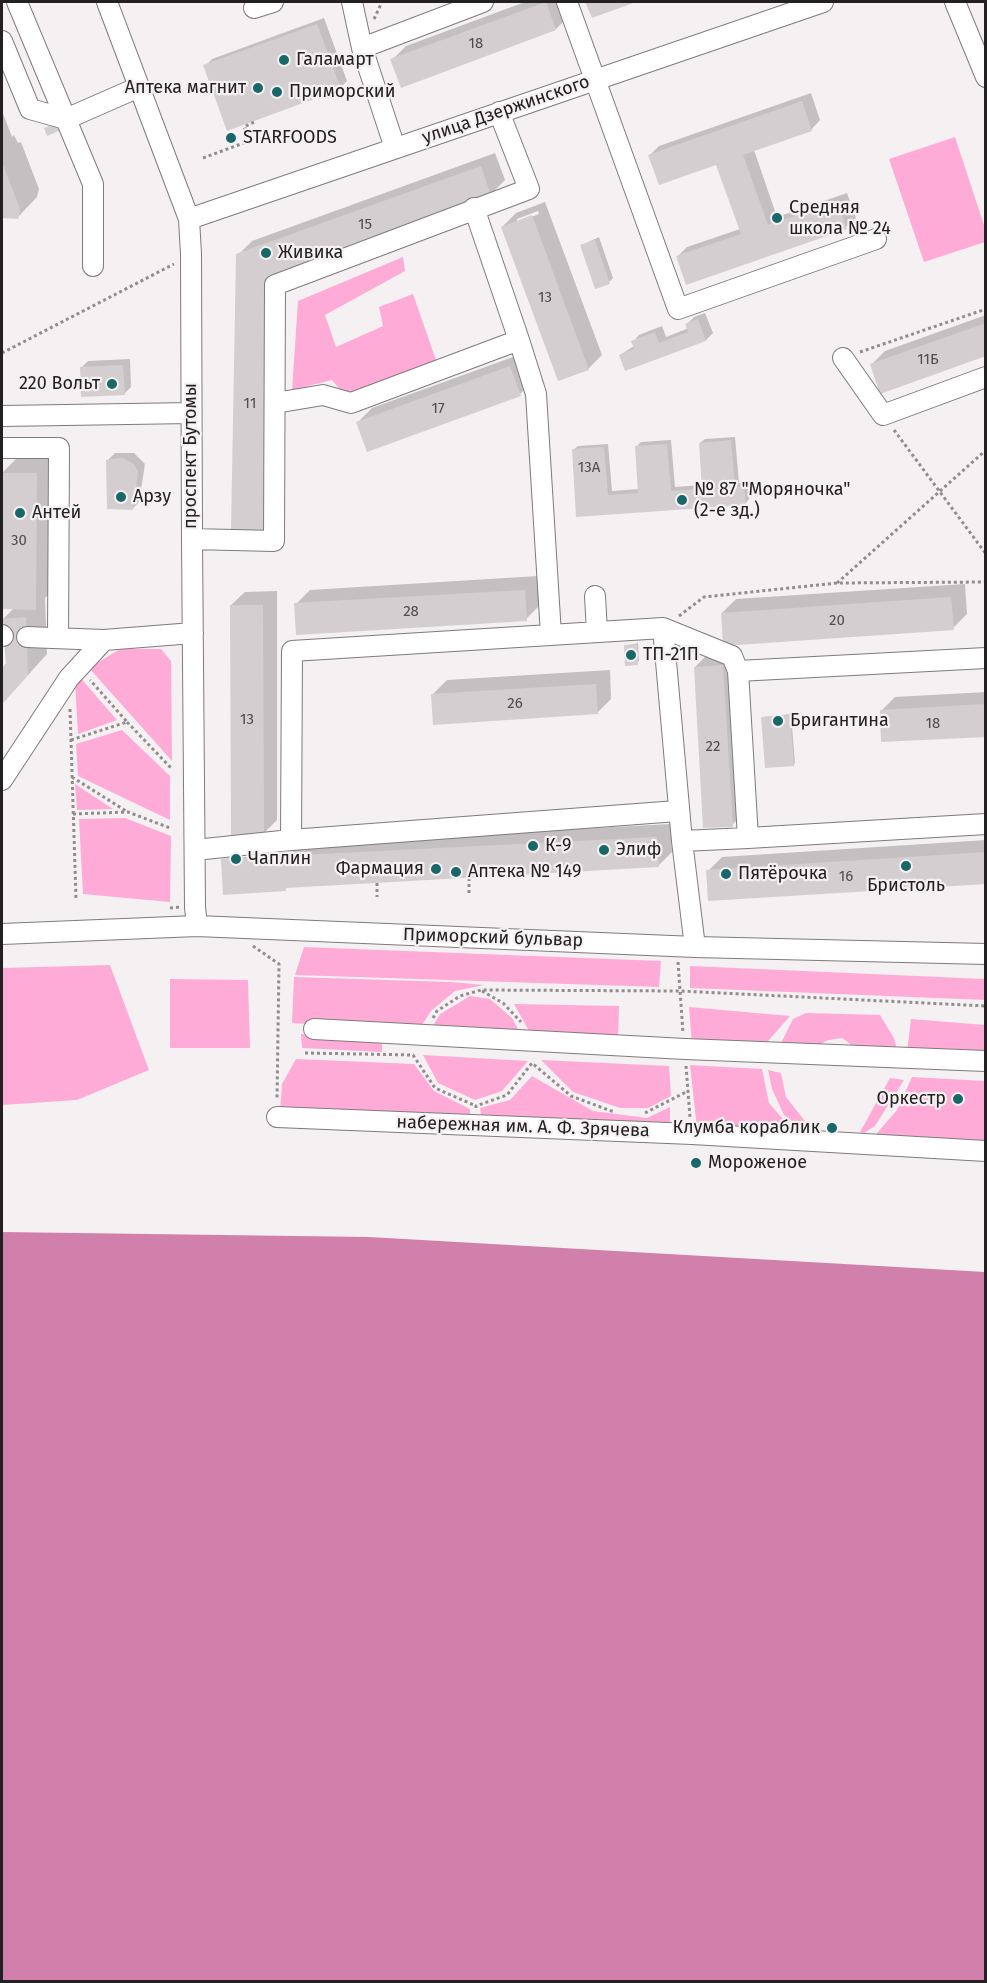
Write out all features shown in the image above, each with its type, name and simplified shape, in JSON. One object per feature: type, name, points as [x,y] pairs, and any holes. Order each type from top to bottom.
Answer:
[{"type":"street","points":[[17,2],[93,184],[93,266]]},
{"type":"street","name":"проспект Бутомы","points":[[107,2],[189,219],[192,255],[190,413],[197,926]]},
{"type":"street","points":[[254,8],[273,2]]},
{"type":"street","points":[[352,2],[362,48],[395,148]]},
{"type":"street","points":[[362,48],[483,2]]},
{"type":"street","points":[[567,2],[678,309],[876,239]]},
{"type":"street","name":"улица Дзержинского","points":[[189,219],[823,2]]},
{"type":"street","points":[[955,2],[986,77]]},
{"type":"street","points":[[2,41],[30,109],[66,119],[139,87]]},
{"type":"street","points":[[192,539],[274,541],[275,285],[529,189],[500,112]]},
{"type":"street","points":[[474,208],[536,394],[551,635]]},
{"type":"street","points":[[275,403],[323,395],[351,403],[519,340]]},
{"type":"street","points":[[843,358],[884,415],[986,377]]},
{"type":"street","points":[[2,416],[190,413]]},
{"type":"street","points":[[58,638],[60,415]]},
{"type":"street","points":[[2,448],[59,448]]},
{"type":"street","points":[[595,596],[597,632]]},
{"type":"street","points":[[291,840],[292,651],[663,628],[732,656],[738,672],[748,838]]},
{"type":"street","points":[[663,628],[677,811],[682,841],[686,946]]},
{"type":"street","points":[[27,637],[104,640],[193,633]]},
{"type":"street","points":[[2,780],[74,673],[104,640]]},
{"type":"street","points":[[738,672],[986,658]]},
{"type":"street","points":[[195,850],[291,840],[677,811]]},
{"type":"street","points":[[682,841],[986,824]]},
{"type":"street","name":"Приморский бульвар","points":[[2,934],[197,926],[686,946],[986,954]]},
{"type":"street","points":[[314,1029],[684,1049],[986,1060]]},
{"type":"street","name":"набережная им. А. Ф. Зрячева","points":[[277,1117],[475,1115],[692,1134],[986,1151]]},
{"type":"path","points":[[203,158],[249,141],[244,127],[255,120]]},
{"type":"path","points":[[2,353],[181,261]]},
{"type":"path","points":[[843,358],[986,309]]},
{"type":"path","points":[[884,415],[986,554]]},
{"type":"path","points":[[837,583],[986,450]]},
{"type":"path","points":[[663,628],[704,597],[837,583],[986,582]]},
{"type":"path","points":[[74,673],[127,722],[172,769]]},
{"type":"path","points":[[74,673],[71,740],[76,899]]},
{"type":"path","points":[[71,740],[127,722]]},
{"type":"path","points":[[72,777],[128,812],[170,828]]},
{"type":"path","points":[[73,814],[128,812]]},
{"type":"path","points":[[469,878],[469,894]]},
{"type":"path","points":[[377,883],[377,897]]},
{"type":"path","points":[[251,945],[279,964],[277,1117]]},
{"type":"path","points":[[686,946],[680,991],[692,1134]]},
{"type":"path","points":[[481,990],[503,1003],[520,1020],[530,1041]]},
{"type":"path","points":[[422,1035],[437,1011],[460,996],[481,990],[680,991],[986,1006]]},
{"type":"path","points":[[305,1053],[413,1055],[435,1088],[475,1115],[507,1095],[532,1063],[571,1096],[612,1112],[623,1112]]},
{"type":"path","points":[[635,1113],[647,1113],[688,1090]]},
{"type":"shaded area","points":[[955,137],[985,228],[985,242],[924,262],[889,159]]},
{"type":"shaded area","points":[[403,257],[405,271],[325,315],[336,347],[383,326],[379,307],[413,294],[437,363],[351,403],[332,380],[292,390],[298,301]]},
{"type":"shaded area","points":[[120,649],[161,649],[171,661],[172,761],[89,668]]},
{"type":"shaded area","points":[[78,675],[117,720],[78,734],[75,682]]},
{"type":"shaded area","points":[[122,730],[170,776],[170,820],[78,776],[76,744]]},
{"type":"shaded area","points":[[75,784],[113,809],[77,810]]},
{"type":"shaded area","points":[[125,818],[171,836],[170,902],[83,894],[79,819]]},
{"type":"shaded area","points":[[304,947],[661,961],[659,987],[295,975]]},
{"type":"shaded area","points":[[110,965],[149,1070],[77,1100],[2,1105],[2,968]]},
{"type":"shaded area","points":[[690,966],[985,979],[985,1000],[690,988]]},
{"type":"shaded area","points":[[294,977],[484,985],[455,991],[431,1011],[419,1030],[292,1023]]},
{"type":"shaded area","points":[[170,979],[248,980],[250,1048],[170,1048]]},
{"type":"shaded area","points":[[470,996],[490,999],[512,1018],[522,1036],[430,1031],[440,1014]]},
{"type":"shaded area","points":[[514,1004],[619,1006],[618,1040],[533,1038]]},
{"type":"shaded area","points":[[689,1007],[790,1016],[763,1047],[692,1044]]},
{"type":"shaded area","points":[[806,1013],[880,1015],[894,1038],[898,1054],[861,1052],[842,1038],[828,1040],[809,1051],[778,1049],[793,1019]]},
{"type":"shaded area","points":[[911,1019],[985,1025],[985,1055],[907,1052]]},
{"type":"shaded area","points":[[301,1034],[382,1040],[382,1052],[302,1048]]},
{"type":"shaded area","points":[[423,1055],[528,1061],[502,1091],[475,1100],[438,1083]]},
{"type":"shaded area","points":[[296,1059],[414,1064],[434,1091],[470,1109],[470,1120],[280,1112],[282,1084]]},
{"type":"shaded area","points":[[541,1060],[669,1066],[671,1096],[648,1108],[620,1108],[573,1092]]},
{"type":"shaded area","points":[[690,1065],[762,1069],[769,1103],[797,1135],[697,1129]]},
{"type":"shaded area","points":[[768,1070],[781,1073],[786,1097],[808,1125],[807,1133],[784,1115],[772,1089]]},
{"type":"shaded area","points":[[532,1076],[593,1111],[647,1118],[670,1107],[670,1136],[482,1119],[480,1108],[510,1100]]},
{"type":"shaded area","points":[[912,1077],[985,1081],[985,1148],[871,1140],[897,1110]]},
{"type":"shaded area","points":[[890,1078],[904,1080],[875,1126],[864,1133],[860,1132]]},
{"type":"shaded area","points":[[2,1232],[369,1237],[985,1272],[985,1981],[2,1981]]},
{"type":"building","points":[[546,2],[556,30],[401,88],[390,59]]},
{"type":"building","points":[[585,2],[636,2],[592,18]]},
{"type":"building","points":[[317,24],[341,89],[227,131],[203,65]]},
{"type":"building","points":[[802,101],[812,131],[743,155],[768,225],[837,201],[847,229],[686,285],[676,256],[741,234],[716,165],[659,185],[648,155]]},
{"type":"building","points":[[58,123],[61,130],[47,136],[44,128]]},
{"type":"building","points":[[2,162],[20,209],[18,219],[2,218]]},
{"type":"building","points":[[481,166],[491,196],[267,278],[266,532],[231,530],[236,254]]},
{"type":"building","points":[[532,215],[589,370],[558,381],[501,227]]},
{"type":"building","points":[[595,240],[610,284],[595,289],[580,245]]},
{"type":"building","points":[[698,319],[706,341],[625,371],[619,355],[634,349],[631,341],[655,332],[659,343],[688,332],[685,324]]},
{"type":"building","points":[[986,323],[986,356],[880,394],[870,364]]},
{"type":"building","points":[[123,365],[125,395],[81,397],[80,367]]},
{"type":"building","points":[[510,366],[521,396],[367,452],[356,422]]},
{"type":"building","points":[[731,440],[735,487],[744,486],[746,505],[576,517],[572,449],[604,447],[608,495],[638,493],[635,446],[667,444],[671,491],[702,489],[699,443]]},
{"type":"building","points":[[122,458],[134,464],[138,472],[133,510],[107,509],[106,460]]},
{"type":"building","points":[[2,473],[37,473],[36,610],[2,609]]},
{"type":"building","points":[[525,590],[527,621],[296,635],[294,603]]},
{"type":"building","points":[[951,597],[954,630],[723,646],[721,613]]},
{"type":"building","points":[[230,605],[263,605],[264,836],[231,836]]},
{"type":"building","points":[[26,617],[28,675],[2,704],[2,668],[6,663],[2,619]]},
{"type":"building","name":"ТП-21П","points":[[637,644],[638,665],[625,666],[624,645]]},
{"type":"building","points":[[723,665],[733,827],[703,828],[694,667]]},
{"type":"building","points":[[596,684],[598,714],[433,725],[431,694]]},
{"type":"building","points":[[986,704],[986,737],[881,742],[880,710]]},
{"type":"building","points":[[790,715],[794,766],[765,768],[761,717]]},
{"type":"building","points":[[657,837],[659,867],[286,888],[286,891],[223,895],[221,859]]},
{"type":"building","points":[[986,852],[986,884],[708,901],[706,870]]},
{"type":"place","name":"Галамарт","points":[[284,60]]},
{"type":"place","name":"Аптека магнит","points":[[258,88]]},
{"type":"place","name":"Приморский","points":[[277,92]]},
{"type":"place","name":"STARFOODS","points":[[231,138]]},
{"type":"place","name":"Средняя школа № 24","points":[[777,218]]},
{"type":"place","name":"Живика","points":[[266,253]]},
{"type":"place","name":"220 Вольт","points":[[112,384]]},
{"type":"place","name":"Арзу","points":[[121,497]]},
{"type":"place","name":"№ 87 \"Моряночка\" (2-е зд.)","points":[[682,500]]},
{"type":"place","name":"Антей","points":[[20,513]]},
{"type":"place","name":"ТП-21П","points":[[631,655]]},
{"type":"place","name":"Бригантина","points":[[778,721]]},
{"type":"place","name":"К-9","points":[[533,846]]},
{"type":"place","name":"Элиф","points":[[604,850]]},
{"type":"place","name":"Чаплин","points":[[236,859]]},
{"type":"place","name":"Бристоль","points":[[906,866]]},
{"type":"place","name":"Фармация","points":[[436,869]]},
{"type":"place","name":"Аптека № 149","points":[[456,872]]},
{"type":"place","name":"Пятёрочка","points":[[726,874]]},
{"type":"place","name":"Оркестр","points":[[958,1099]]},
{"type":"place","name":"Клумба кораблик","points":[[832,1128]]},
{"type":"place","name":"Мороженое","points":[[696,1163]]}]
